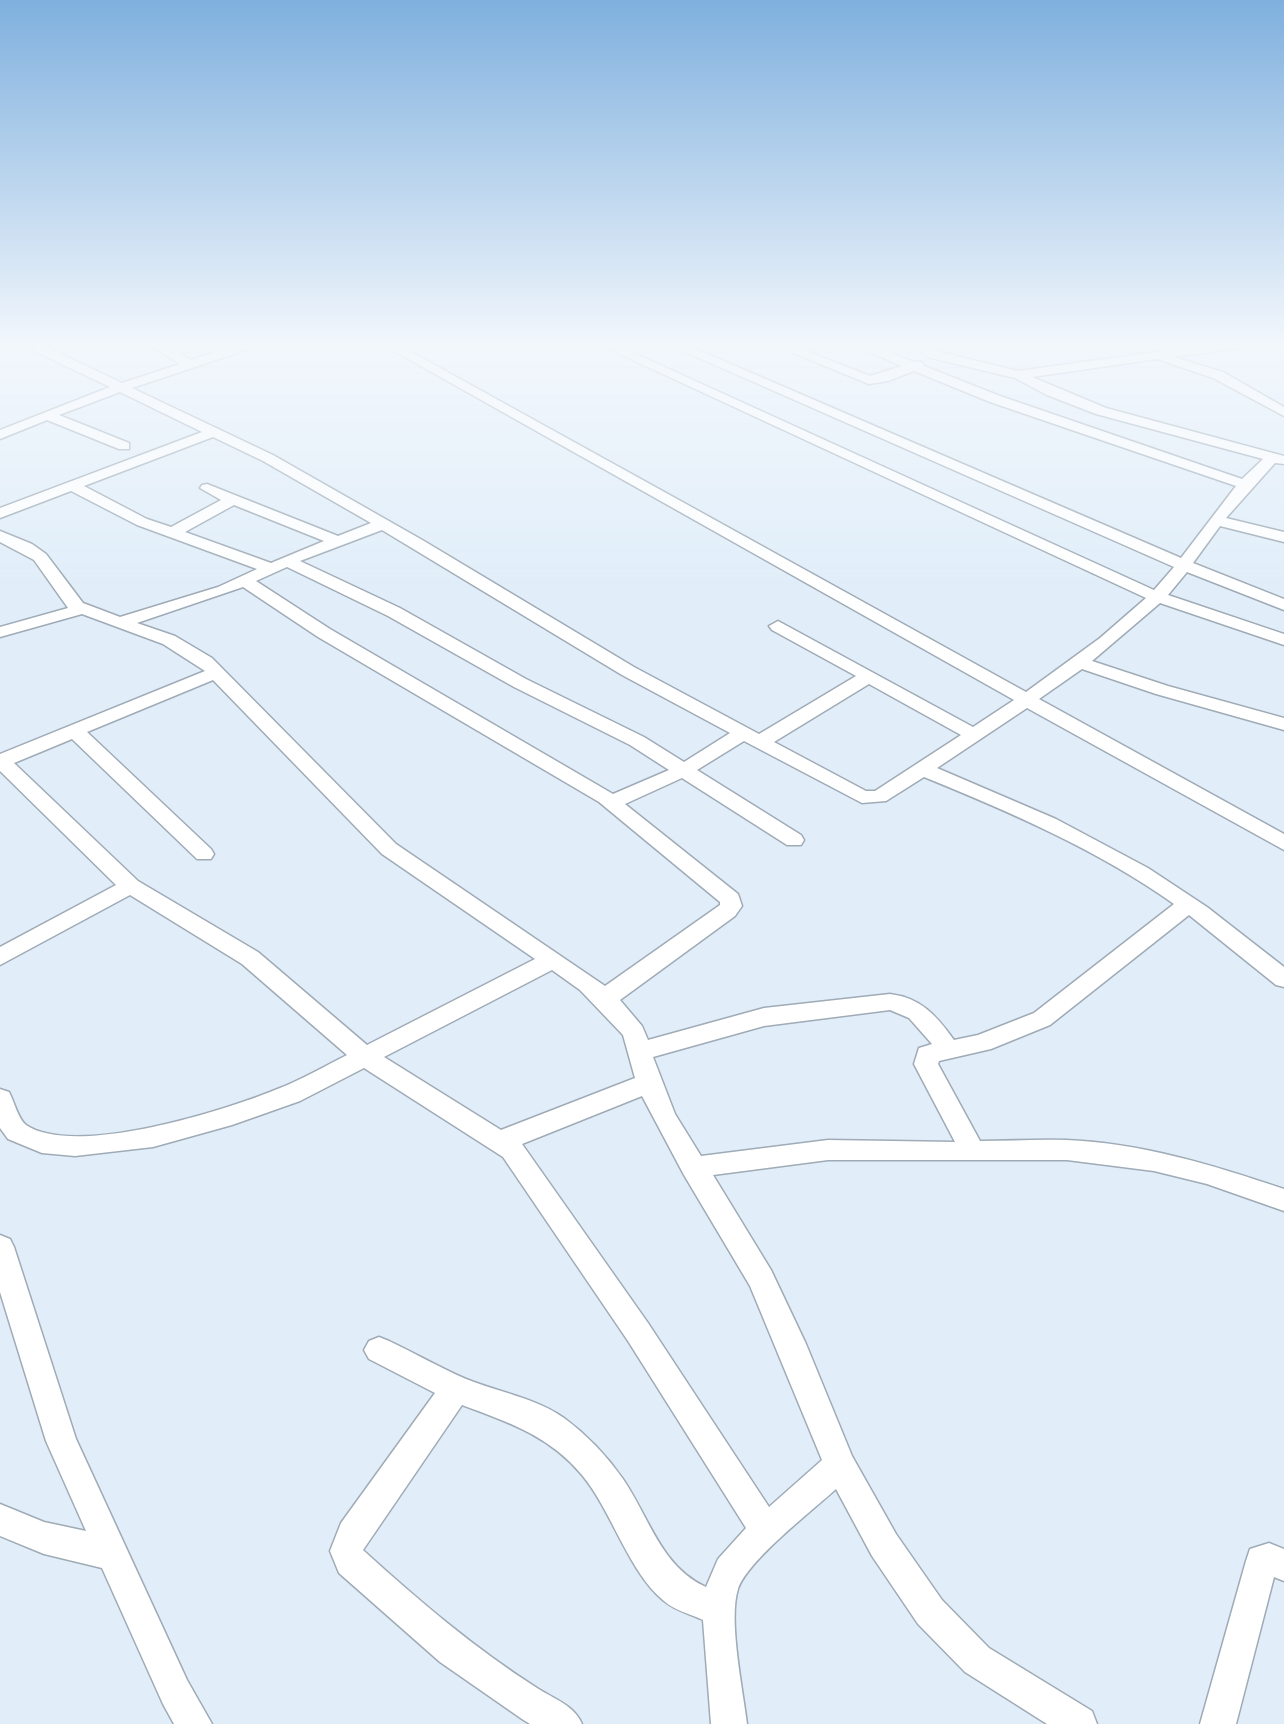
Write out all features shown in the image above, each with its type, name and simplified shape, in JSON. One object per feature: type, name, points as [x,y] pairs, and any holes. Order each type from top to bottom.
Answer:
[{"type":"street","points":[[0,435],[27,423]]},
{"type":"street","points":[[68,423],[124,446]]},
{"type":"street","points":[[196,423],[268,458],[384,524],[541,620],[750,739],[862,797],[879,797],[1080,663],[1118,634],[1157,597],[1243,484],[1278,459]]},
{"type":"street","points":[[530,423],[1028,698],[1284,843]]},
{"type":"street","points":[[778,423],[1157,597],[1284,640]]},
{"type":"street","points":[[857,423],[1183,565],[1284,605]]},
{"type":"street","points":[[1066,423],[1243,484]]},
{"type":"street","points":[[1147,423],[1278,459]]},
{"type":"street","points":[[0,513],[214,432]]},
{"type":"street","points":[[73,486],[121,513],[171,533],[279,565],[394,612],[520,683],[637,741],[794,840]]},
{"type":"street","points":[[207,488],[302,524],[337,541]]},
{"type":"street","points":[[171,533],[233,500]]},
{"type":"street","points":[[1216,520],[1284,537]]},
{"type":"street","points":[[121,622],[224,590],[337,541],[384,524]]},
{"type":"street","points":[[0,536],[28,548],[41,558],[64,596],[83,609],[189,650],[216,672],[389,849],[552,960],[604,999],[634,1032],[649,1083],[664,1117],[692,1168],[761,1279],[791,1344],[840,1465],[884,1545],[930,1612],[976,1660],[1079,1724]]},
{"type":"street","points":[[244,581],[324,633],[612,802],[730,900],[732,906],[604,999]]},
{"type":"street","points":[[0,632],[83,609]]},
{"type":"street","points":[[778,625],[974,735]]},
{"type":"street","points":[[1080,663],[1162,690],[1284,724]]},
{"type":"street","points":[[216,672],[0,761],[130,886],[250,958],[364,1056],[512,1150],[638,1332],[766,1531]]},
{"type":"street","points":[[612,802],[750,739],[869,676]]},
{"type":"street","points":[[75,731],[204,854]]},
{"type":"street","points":[[922,769],[1053,825],[1115,858],[1188,905],[1284,979]]},
{"type":"street","points":[[0,957],[130,886]]},
{"type":"street","points":[[973,1152],[926,1064],[928,1054],[982,1043],[1042,1019],[1141,939],[1188,905]]},
{"type":"street","points":[[3,1110],[9,1123],[18,1132],[58,1146],[112,1144],[250,1111],[291,1094],[552,960]]},
{"type":"street","points":[[639,1052],[764,1017],[890,1002],[900,1002],[915,1009],[948,1049]]},
{"type":"street","points":[[501,1141],[649,1083]]},
{"type":"street","points":[[692,1168],[828,1150],[1067,1150],[1154,1161],[1208,1174],[1284,1200]]},
{"type":"street","points":[[0,1247],[61,1441],[175,1692],[194,1724]]},
{"type":"street","points":[[379,1350],[456,1389],[533,1417],[553,1428],[592,1463],[613,1492],[659,1573],[677,1591],[720,1610]]},
{"type":"street","points":[[456,1389],[352,1534],[346,1551],[351,1561],[465,1662],[515,1696],[564,1724]]},
{"type":"street","points":[[729,1724],[720,1610],[722,1588],[735,1563],[766,1531],[840,1465]]},
{"type":"street","points":[[0,1520],[44,1538],[113,1554]]},
{"type":"street","points":[[1217,1724],[1262,1561],[1269,1559],[1284,1565]]}]
